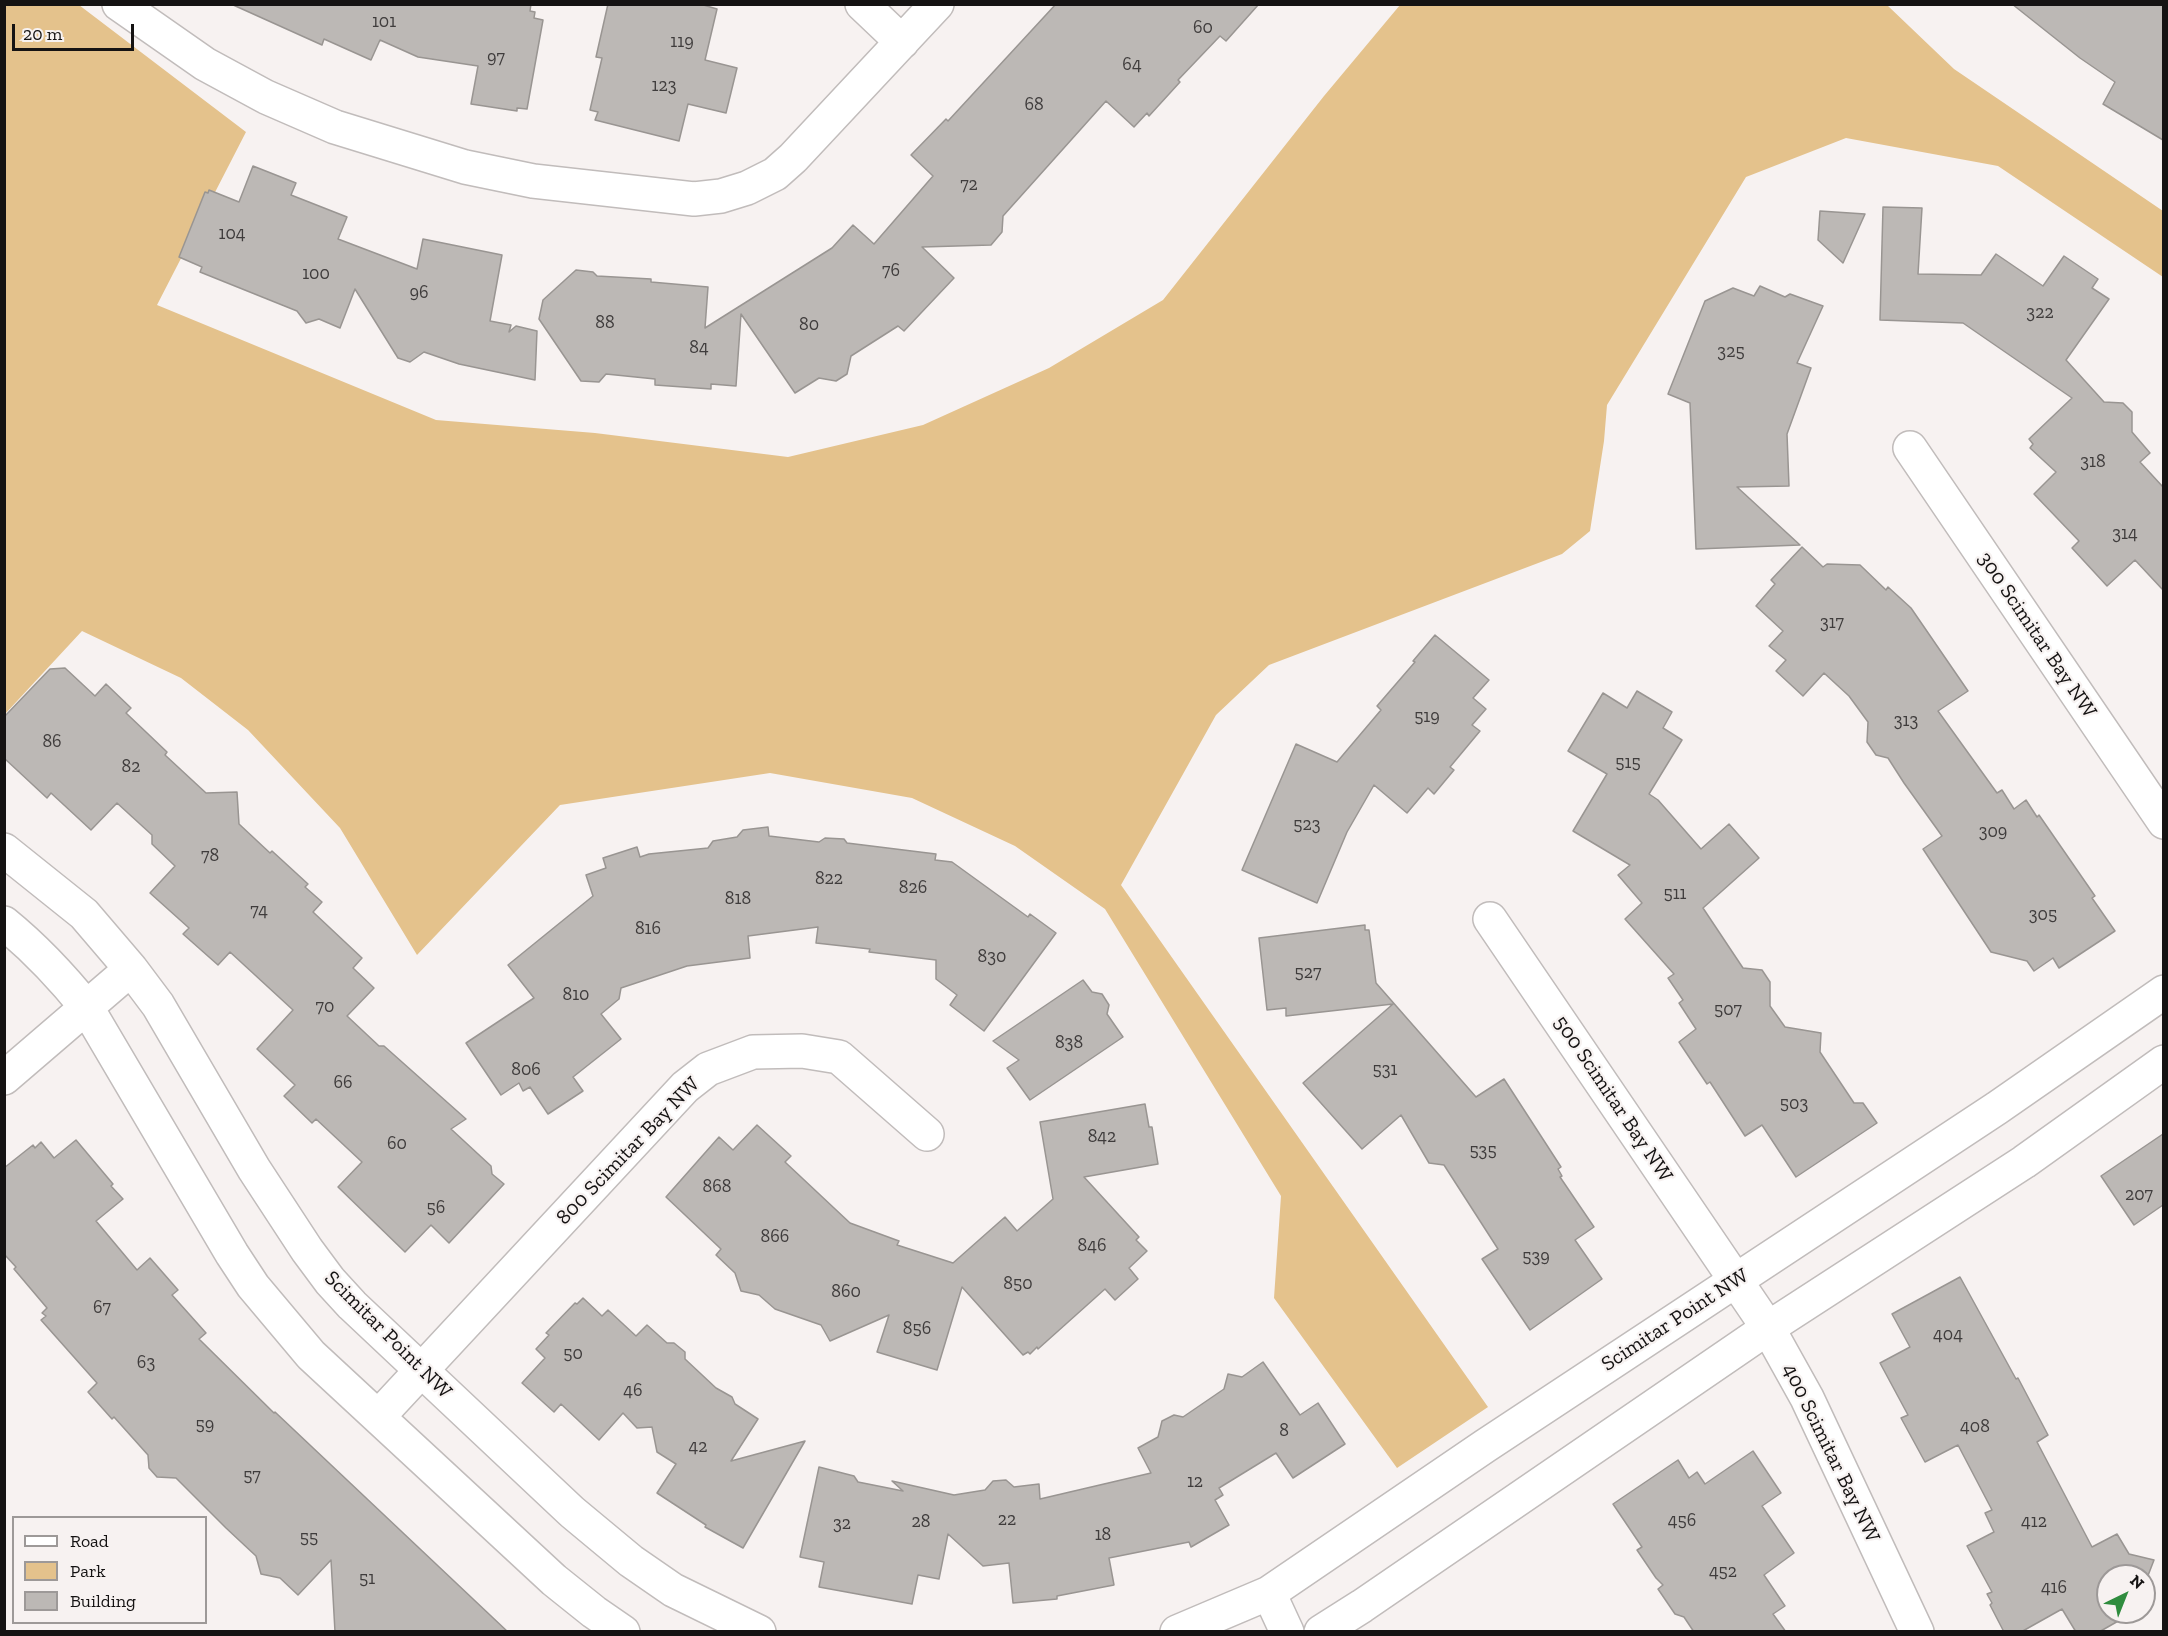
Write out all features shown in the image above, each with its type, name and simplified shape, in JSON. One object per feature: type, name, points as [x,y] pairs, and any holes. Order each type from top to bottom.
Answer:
[{"type":"street","points":[[119,4],[157,14],[206,64],[266,97],[335,127],[465,168],[533,181],[694,199],[739,191],[776,174],[794,158],[937,4]]},
{"type":"street","points":[[862,4],[902,42]]},
{"type":"street","name":"300 Scimitar Bay NW","points":[[1910,448],[2163,822]]},
{"type":"street","name":"Scimitar Point NW","points":[[4,850],[84,914],[131,969],[158,1005],[254,1169],[324,1274],[352,1305],[572,1512],[631,1561],[673,1590],[759,1632]]},
{"type":"street","name":"500 Scimitar Bay NW","points":[[1490,919],[1735,1280]]},
{"type":"street","points":[[4,924],[33,946],[87,1008],[226,1245],[253,1286],[311,1354],[554,1580],[623,1632]]},
{"type":"street","points":[[4,1078],[131,969]]},
{"type":"street","name":"Scimitar Point NW","points":[[1177,1632],[1269,1593],[1494,1439],[1996,1108],[2163,992]]},
{"type":"street","name":"800 Scimitar Bay NW","points":[[378,1417],[685,1087],[708,1069],[753,1052],[802,1051],[839,1058],[927,1134]]},
{"type":"street","points":[[1321,1632],[1768,1328],[2024,1162],[2163,1062]]},
{"type":"street","name":"400 Scimitar Bay NW","points":[[1735,1280],[1768,1328],[1806,1398],[1917,1632]]},
{"type":"street","points":[[1269,1593],[1287,1632]]},
{"type":"green space","points":[[5,5],[79,5],[246,132],[157,305],[436,420],[595,433],[788,457],[923,425],[1049,368],[1163,300],[1324,96],[1400,5],[1887,5],[1954,69],[2163,211],[2163,277],[1998,166],[1846,138],[1746,177],[1607,405],[1604,441],[1590,531],[1562,554],[1269,665],[1216,715],[1121,885],[1488,1407],[1397,1468],[1274,1298],[1281,1196],[1105,909],[1015,846],[912,798],[770,773],[560,805],[417,955],[340,828],[248,730],[181,678],[82,631],[5,714]]},
{"type":"building","points":[[231,4],[531,4],[530,11],[535,12],[534,18],[543,20],[527,109],[517,108],[517,111],[471,104],[478,66],[418,57],[380,40],[371,60],[324,39],[322,45]]},
{"type":"building","points":[[608,4],[700,4],[717,9],[705,60],[737,68],[726,113],[688,104],[679,141],[595,120],[598,112],[590,110],[602,58],[596,57]]},
{"type":"building","points":[[1056,4],[1259,4],[1226,41],[1220,36],[1178,80],[1180,82],[1149,116],[1147,113],[1134,127],[1106,101],[1003,216],[1002,232],[991,245],[922,247],[954,278],[904,331],[898,326],[851,356],[847,374],[836,381],[819,378],[795,393],[741,314],[736,386],[711,384],[711,389],[655,385],[655,379],[606,374],[599,382],[581,381],[539,319],[543,300],[576,270],[593,272],[597,276],[651,279],[651,282],[708,287],[705,328],[832,248],[853,225],[874,244],[933,176],[911,155],[946,119],[948,121]]},
{"type":"building","points":[[2012,4],[2163,4],[2163,140],[2103,104],[2115,82],[2080,58]]},
{"type":"building","points":[[253,166],[296,183],[291,195],[347,217],[338,239],[417,269],[423,239],[502,255],[490,321],[511,325],[509,332],[516,326],[537,331],[535,380],[459,364],[424,352],[410,362],[398,358],[355,289],[340,328],[319,319],[306,323],[297,311],[200,272],[202,267],[179,257],[205,192],[208,193],[209,190],[239,202]]},
{"type":"building","points":[[1883,207],[1922,208],[1918,274],[1981,275],[1996,254],[2043,286],[2064,256],[2098,279],[2092,288],[2109,299],[2066,360],[2104,402],[2123,403],[2132,412],[2132,432],[2150,453],[2140,462],[2163,487],[2163,590],[2135,560],[2107,586],[2072,548],[2079,541],[2034,494],[2056,472],[2030,448],[2033,444],[2029,439],[2072,398],[1963,323],[1880,320]]},
{"type":"building","points":[[1820,211],[1865,214],[1843,263],[1818,240]]},
{"type":"building","points":[[1760,286],[1785,297],[1790,294],[1823,306],[1797,363],[1811,368],[1787,434],[1789,486],[1737,487],[1800,545],[1696,549],[1690,403],[1668,394],[1705,301],[1733,288],[1754,296]]},
{"type":"building","points":[[1802,547],[1823,567],[1827,564],[1860,565],[1886,590],[1888,587],[1911,608],[1968,691],[1938,711],[1997,793],[2002,790],[2014,809],[2026,800],[2037,817],[2039,815],[2095,896],[2092,898],[2115,931],[2059,968],[2053,958],[2034,971],[2027,961],[1991,952],[1923,849],[1942,836],[1888,758],[1876,755],[1867,742],[1868,722],[1849,696],[1824,673],[1803,696],[1776,671],[1786,660],[1769,646],[1783,631],[1756,606],[1775,584],[1771,580]]},
{"type":"building","points":[[1435,635],[1489,680],[1473,698],[1486,709],[1472,725],[1480,731],[1450,767],[1454,770],[1434,794],[1428,788],[1407,813],[1374,785],[1347,832],[1317,903],[1242,870],[1296,744],[1337,762],[1381,710],[1377,706]]},
{"type":"building","points":[[65,668],[95,696],[106,684],[131,708],[126,713],[167,752],[165,755],[206,793],[237,792],[239,824],[308,884],[305,887],[322,902],[313,912],[362,958],[353,968],[374,988],[347,1016],[466,1119],[451,1129],[491,1166],[492,1174],[504,1184],[449,1243],[431,1225],[405,1252],[338,1187],[362,1162],[316,1119],[312,1123],[284,1096],[295,1085],[257,1049],[293,1010],[230,952],[218,965],[183,934],[189,928],[150,893],[175,866],[152,844],[152,835],[117,803],[91,830],[51,793],[47,798],[4,758],[4,717],[50,669]]},
{"type":"building","points":[[1637,691],[1672,712],[1663,728],[1682,740],[1649,794],[1658,800],[1701,849],[1729,824],[1759,858],[1703,908],[1743,968],[1762,970],[1770,982],[1770,1006],[1785,1027],[1821,1033],[1820,1052],[1854,1103],[1863,1103],[1877,1123],[1796,1177],[1762,1125],[1745,1136],[1710,1082],[1707,1084],[1679,1042],[1696,1029],[1679,1003],[1683,1000],[1668,978],[1674,974],[1625,919],[1642,903],[1618,875],[1630,865],[1573,831],[1607,774],[1568,751],[1603,693],[1627,708]]},
{"type":"building","points":[[768,827],[769,836],[819,842],[825,838],[844,839],[847,843],[936,854],[935,860],[952,862],[1028,917],[1030,914],[1056,933],[984,1031],[950,1005],[957,995],[936,979],[936,960],[816,943],[818,927],[748,936],[750,958],[687,966],[621,988],[619,999],[601,1014],[621,1039],[573,1077],[583,1091],[548,1114],[530,1087],[523,1091],[519,1083],[501,1095],[466,1043],[534,998],[508,965],[593,896],[586,875],[606,868],[603,858],[637,847],[640,857],[708,848],[713,841],[737,837],[743,830]]},
{"type":"building","points":[[1365,925],[1365,930],[1369,930],[1376,983],[1476,1097],[1504,1079],[1561,1167],[1558,1169],[1562,1176],[1560,1177],[1594,1227],[1575,1240],[1602,1279],[1530,1330],[1482,1259],[1498,1249],[1444,1165],[1429,1163],[1401,1115],[1362,1149],[1303,1083],[1393,1004],[1286,1016],[1286,1008],[1267,1010],[1259,938]]},
{"type":"building","points":[[1083,980],[1092,992],[1102,994],[1109,1005],[1107,1014],[1123,1037],[1030,1100],[1007,1068],[1019,1060],[993,1041]]},
{"type":"building","points":[[1145,1104],[1149,1127],[1152,1127],[1158,1164],[1084,1177],[1139,1237],[1136,1240],[1147,1251],[1129,1268],[1138,1279],[1115,1300],[1105,1289],[1030,1354],[1028,1352],[1023,1355],[962,1287],[937,1370],[877,1352],[889,1315],[830,1341],[821,1325],[775,1309],[759,1295],[741,1291],[735,1273],[716,1255],[721,1249],[666,1197],[719,1137],[733,1150],[757,1125],[791,1156],[785,1162],[850,1223],[899,1241],[897,1245],[953,1263],[1005,1217],[1017,1231],[1053,1199],[1040,1122]]},
{"type":"building","points":[[2163,1134],[2163,1205],[2134,1225],[2101,1176]]},
{"type":"building","points":[[76,1140],[123,1199],[96,1221],[137,1270],[150,1258],[178,1290],[172,1295],[206,1333],[199,1339],[274,1413],[508,1632],[335,1632],[331,1560],[298,1595],[280,1578],[261,1574],[256,1556],[176,1478],[157,1477],[149,1468],[148,1455],[88,1392],[97,1383],[41,1320],[46,1316],[42,1313],[47,1308],[4,1254],[4,1168],[33,1145],[35,1148],[41,1142],[54,1158]]},
{"type":"building","points":[[1960,1277],[2048,1435],[2037,1442],[2092,1547],[2117,1534],[2129,1554],[2154,1560],[2152,1564],[2096,1564],[2096,1624],[2113,1624],[2099,1632],[2076,1632],[2062,1609],[2021,1632],[2004,1632],[1990,1605],[1992,1603],[1987,1594],[1992,1592],[1967,1546],[1994,1532],[1985,1513],[1992,1510],[1958,1445],[1925,1462],[1901,1418],[1908,1415],[1880,1363],[1910,1347],[1892,1314]]},
{"type":"building","points":[[583,1298],[602,1316],[608,1310],[636,1336],[647,1325],[667,1343],[674,1343],[685,1352],[685,1359],[716,1388],[732,1397],[735,1404],[758,1419],[731,1461],[805,1441],[743,1548],[705,1527],[706,1525],[657,1493],[676,1464],[657,1452],[652,1427],[637,1428],[623,1413],[599,1440],[561,1404],[554,1412],[522,1383],[545,1358],[536,1349],[549,1335],[546,1333],[575,1303],[577,1304]]},
{"type":"building","points":[[1263,1362],[1300,1415],[1318,1403],[1345,1444],[1293,1478],[1276,1453],[1219,1488],[1223,1495],[1215,1500],[1229,1525],[1191,1547],[1189,1542],[1109,1558],[1114,1585],[1057,1596],[1057,1599],[1013,1603],[1009,1563],[983,1566],[948,1534],[939,1579],[918,1575],[912,1604],[819,1587],[824,1562],[800,1557],[819,1467],[854,1476],[858,1482],[903,1491],[892,1481],[954,1495],[985,1490],[993,1481],[1006,1480],[1014,1487],[1039,1484],[1040,1499],[1151,1473],[1138,1448],[1158,1437],[1162,1421],[1174,1415],[1183,1417],[1224,1389],[1228,1374],[1242,1377]]},
{"type":"building","points":[[1753,1451],[1781,1493],[1762,1506],[1794,1553],[1764,1575],[1785,1606],[1773,1614],[1786,1632],[1694,1632],[1684,1617],[1675,1614],[1658,1589],[1663,1585],[1637,1550],[1642,1547],[1613,1504],[1678,1460],[1689,1478],[1697,1472],[1705,1484]]}]
